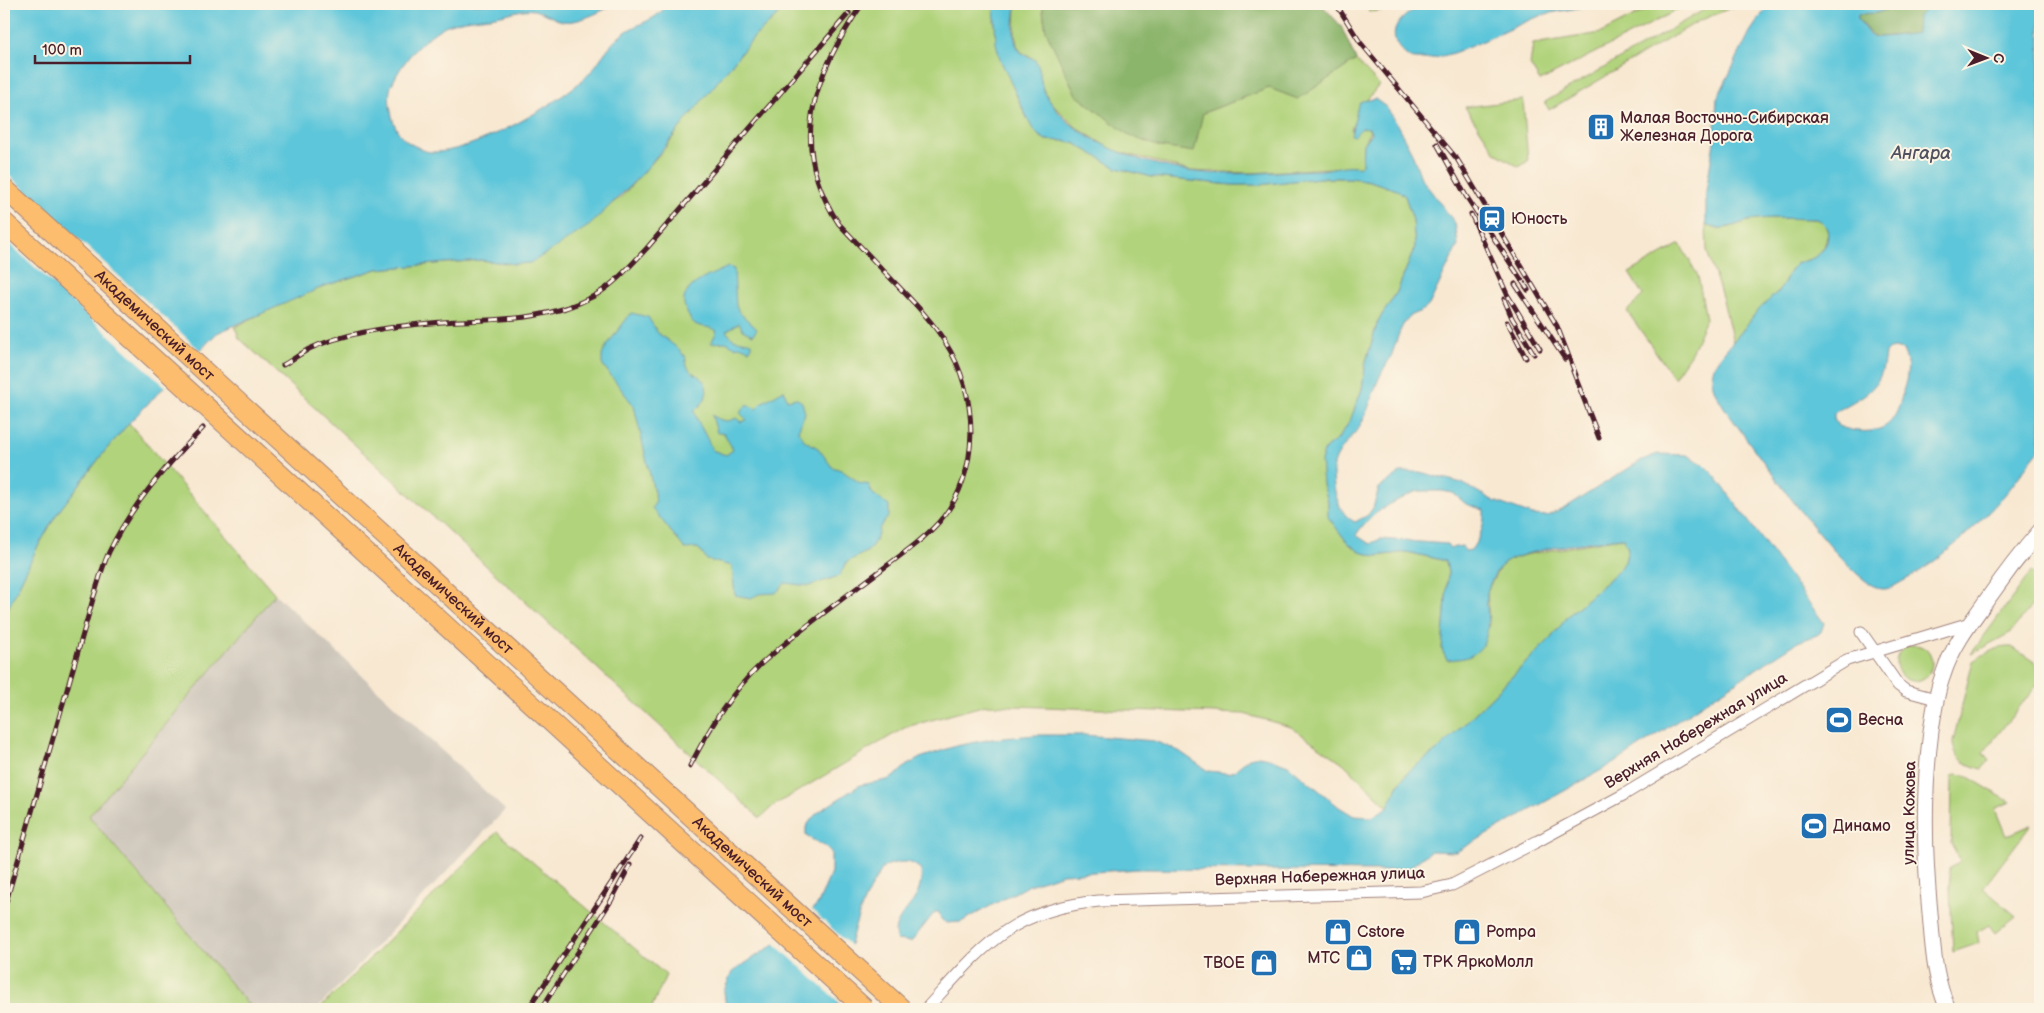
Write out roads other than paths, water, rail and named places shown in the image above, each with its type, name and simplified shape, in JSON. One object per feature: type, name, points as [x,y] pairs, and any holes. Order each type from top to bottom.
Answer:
[{"type":"main road","name":"Академический мост","points":[[4,188],[902,1009]]},
{"type":"main road","name":"Академический мост","points":[[4,222],[865,1009]]},
{"type":"street","name":"улица Кожова","points":[[1948,1009],[1939,989],[1935,965],[1926,874],[1924,812],[1926,771],[1936,699],[1953,650],[1970,623],[2020,554],[2040,531]]},
{"type":"street","name":"Верхняя Набережная улица","points":[[926,1009],[970,962],[997,937],[1028,918],[1060,907],[1099,902],[1420,892],[1452,885],[1623,795],[1847,660],[1970,623]]},
{"type":"street","points":[[1861,632],[1894,680],[1906,691],[1936,699]]},
{"type":"water","points":[[4,4],[615,4],[589,16],[568,22],[534,10],[522,10],[466,20],[445,26],[421,43],[402,66],[391,86],[389,98],[397,131],[411,144],[431,152],[448,151],[490,136],[514,125],[557,99],[588,75],[619,37],[656,16],[668,4],[787,4],[754,37],[643,173],[590,225],[530,263],[515,264],[480,260],[377,269],[325,286],[217,333],[129,423],[104,452],[56,515],[36,550],[4,617]]},
{"type":"water","points":[[994,4],[1016,4],[1015,42],[1023,54],[1037,62],[1044,91],[1055,108],[1069,123],[1106,146],[1127,155],[1188,171],[1244,174],[1321,170],[1349,166],[1359,167],[1362,164],[1363,144],[1371,133],[1370,129],[1365,127],[1354,136],[1351,135],[1358,105],[1362,101],[1375,99],[1386,107],[1412,153],[1421,178],[1455,223],[1458,245],[1429,305],[1424,310],[1409,317],[1404,323],[1392,354],[1378,380],[1361,424],[1339,452],[1336,459],[1333,472],[1335,494],[1344,513],[1349,518],[1355,522],[1368,515],[1373,508],[1379,488],[1401,472],[1420,472],[1462,483],[1494,501],[1532,515],[1547,516],[1563,509],[1642,460],[1658,454],[1687,455],[1703,464],[1715,476],[1824,623],[1821,632],[1798,642],[1621,759],[1456,852],[1431,851],[1410,867],[1383,871],[1139,869],[1063,874],[1029,885],[961,922],[946,923],[941,919],[939,912],[935,912],[911,942],[897,940],[895,929],[900,918],[918,892],[921,871],[911,863],[895,863],[882,869],[861,908],[851,941],[837,1009],[726,1009],[724,991],[732,972],[790,934],[818,904],[831,873],[831,852],[826,847],[806,836],[806,827],[820,811],[860,785],[887,780],[920,758],[956,746],[992,739],[1035,735],[1084,735],[1154,741],[1179,751],[1208,771],[1227,773],[1234,771],[1249,758],[1259,756],[1269,758],[1288,765],[1339,807],[1354,816],[1372,817],[1388,807],[1399,784],[1409,771],[1439,749],[1551,638],[1569,615],[1615,574],[1625,562],[1628,549],[1624,538],[1557,547],[1510,560],[1499,568],[1492,579],[1487,593],[1488,628],[1483,644],[1478,651],[1470,656],[1447,660],[1442,650],[1448,573],[1446,561],[1407,552],[1376,556],[1360,552],[1347,542],[1328,517],[1328,501],[1323,484],[1321,462],[1326,448],[1338,439],[1350,421],[1362,389],[1366,362],[1378,321],[1397,292],[1415,247],[1413,220],[1405,196],[1397,190],[1370,181],[1351,178],[1319,178],[1259,185],[1232,185],[1152,177],[1117,168],[1074,143],[1046,140],[1038,135],[1030,124],[1000,59],[996,43]],"holes":[[[1417,491],[1453,493],[1466,504],[1484,510],[1484,521],[1481,531],[1471,550],[1465,551],[1462,546],[1450,548],[1447,544],[1380,539],[1370,544],[1356,535],[1361,527],[1375,514],[1399,499]]]},
{"type":"water","points":[[1425,4],[1595,4],[1546,14],[1446,55],[1430,59],[1414,59],[1407,56],[1400,49],[1395,41],[1394,34],[1405,16]]},
{"type":"water","name":"Ангара","points":[[1769,4],[1900,4],[1877,13],[1858,14],[1858,19],[1865,29],[1872,36],[1877,37],[1917,33],[1918,16],[1932,4],[2040,4],[2040,449],[2008,491],[1960,540],[1919,572],[1887,589],[1869,583],[1849,566],[1826,541],[1777,480],[1725,409],[1713,386],[1713,370],[1722,354],[1757,311],[1781,288],[1792,268],[1818,255],[1825,245],[1828,233],[1823,223],[1817,219],[1758,219],[1726,228],[1706,225],[1706,191],[1714,142],[1717,99],[1750,32]],"holes":[[[1894,348],[1903,350],[1908,370],[1899,408],[1889,423],[1876,430],[1868,431],[1852,430],[1838,426],[1834,419],[1834,413],[1870,391],[1880,376],[1885,353],[1889,349]]]},
{"type":"water","points":[[728,267],[734,269],[736,306],[739,312],[757,329],[753,335],[744,331],[739,323],[726,331],[733,339],[752,343],[750,350],[739,346],[735,347],[726,342],[711,343],[717,331],[695,324],[685,308],[684,300],[686,293],[691,287],[706,277]]},
{"type":"water","points":[[631,313],[648,317],[658,333],[685,355],[689,368],[705,384],[707,388],[706,397],[701,405],[694,410],[712,450],[726,455],[733,450],[724,433],[717,433],[712,415],[724,421],[736,418],[741,422],[747,420],[740,413],[747,404],[756,409],[763,402],[784,390],[787,400],[796,398],[802,402],[805,413],[798,431],[805,441],[818,448],[832,467],[841,470],[860,483],[869,485],[872,493],[889,506],[889,516],[880,527],[876,540],[868,551],[847,562],[839,576],[809,586],[785,583],[776,593],[759,594],[751,598],[735,595],[732,566],[707,560],[698,548],[685,549],[652,508],[656,501],[634,406],[602,364],[602,355],[607,345]]},
{"type":"railway","points":[[690,766],[730,699],[761,664],[818,617],[909,549],[939,522],[953,503],[963,481],[969,458],[971,433],[969,409],[964,385],[956,363],[945,342],[929,320],[839,224],[823,195],[813,166],[810,138],[813,111],[820,84],[845,31],[862,4]]},
{"type":"railway","points":[[1336,4],[1360,42],[1457,159],[1557,326],[1576,375]]},
{"type":"railway","points":[[283,365],[323,343],[357,334],[427,323],[520,318],[539,315],[557,311],[594,296],[622,274],[647,248],[849,13]]},
{"type":"railway","points":[[1437,144],[1466,196],[1528,290]]},
{"type":"railway","points":[[1471,214],[1507,294],[1540,349]]},
{"type":"railway","points":[[1515,284],[1565,359]]},
{"type":"railway","points":[[1504,299],[1512,318],[1534,354]]},
{"type":"railway","points":[[1507,322],[1526,358]]},
{"type":"railway","points":[[1573,371],[1599,438]]},
{"type":"railway","points":[[4,909],[102,570],[118,534],[139,502],[163,471],[203,428]]},
{"type":"railway","points":[[528,1009],[641,838]]},
{"type":"railway","points":[[541,1009],[611,901],[630,865]]},
{"type":"place","name":"Малая Восточно-Сибирская Железная Дорога","points":[[1601,127]]},
{"type":"place","name":"Юность","points":[[1492,219]]},
{"type":"place","name":"Весна","points":[[1839,720]]},
{"type":"place","name":"Динамо","points":[[1814,826]]},
{"type":"place","name":"Cstore","points":[[1338,932]]},
{"type":"place","name":"Pompa","points":[[1467,932]]},
{"type":"place","name":"МТС","points":[[1359,958]]},
{"type":"place","name":"ТРК ЯркоМолл","points":[[1404,962]]},
{"type":"place","name":"ТВОЕ","points":[[1264,963]]}]
